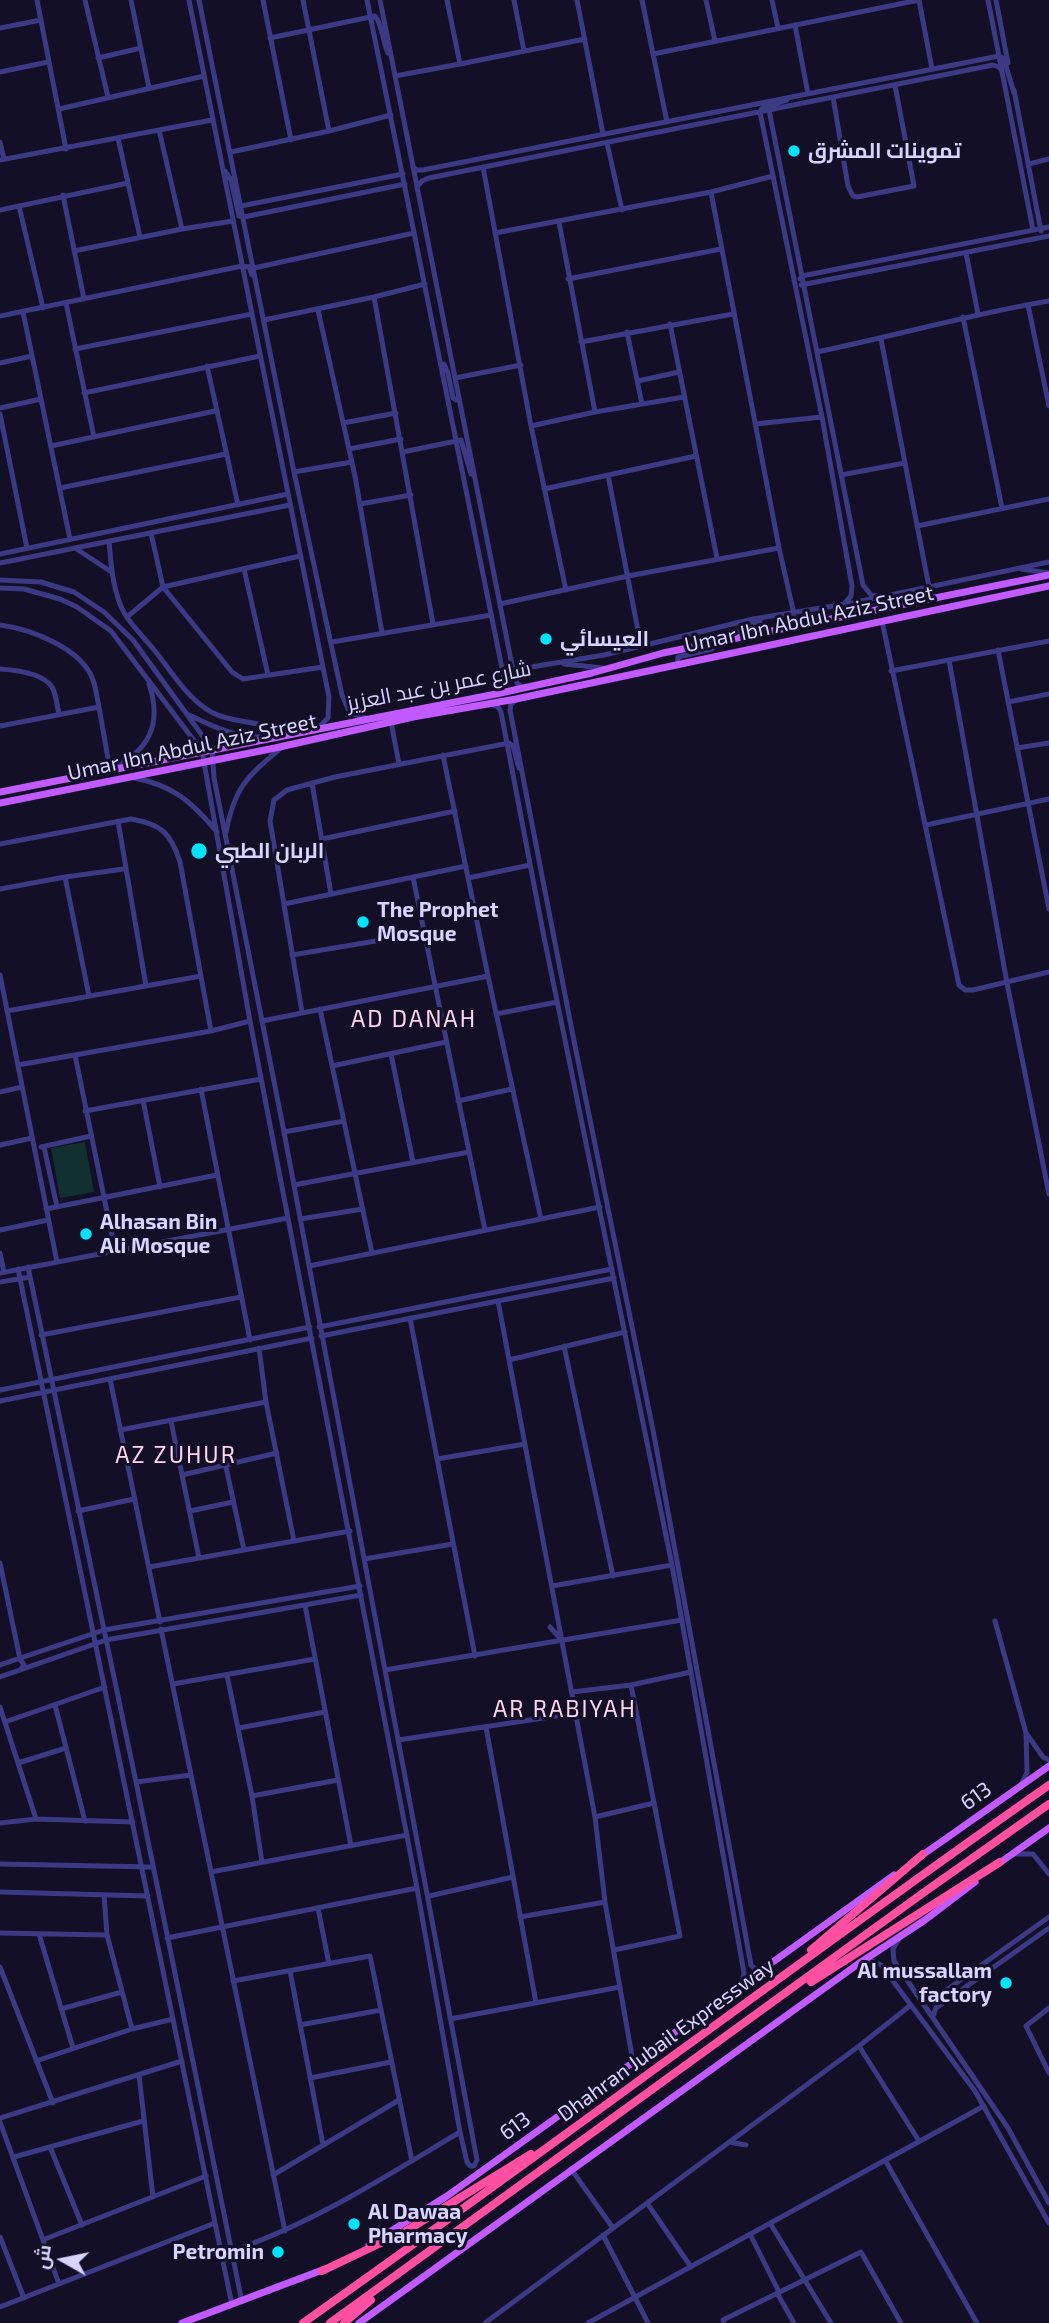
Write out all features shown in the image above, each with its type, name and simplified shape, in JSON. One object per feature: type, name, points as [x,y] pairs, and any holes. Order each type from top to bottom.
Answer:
[{"type":"highway","name":"Dhahran Jubail Expressway","points":[[303,2323],[913,1881],[1049,1786]]},
{"type":"highway","name":"Dhahran Jubail Expressway","points":[[330,2323],[1049,1804]]},
{"type":"highway","points":[[757,1996],[923,1854]]},
{"type":"highway","points":[[729,2035],[1000,1863]]},
{"type":"highway","points":[[321,2271],[406,2231],[584,2121]]},
{"type":"highway","points":[[344,2323],[412,2264]]},
{"type":"main road","name":"شارع عمر بن عبد العزيز","points":[[0,792],[496,694],[663,653],[1049,574]]},
{"type":"main road","name":"Umar Ibn Abdul Aziz Street","points":[[0,803],[283,747],[391,722],[516,699],[1049,586]]},
{"type":"main road","name":"613","points":[[182,2323],[321,2271],[438,2203],[1049,1766]]},
{"type":"main road","points":[[359,2323],[1049,1828]]},
{"type":"street","points":[[37,0],[66,149]]},
{"type":"street","points":[[85,0],[108,97]]},
{"type":"street","points":[[131,0],[149,88]]},
{"type":"street","points":[[189,0],[323,667],[330,707],[328,718],[319,727]]},
{"type":"street","points":[[199,0],[294,472],[346,704],[350,713],[366,718]]},
{"type":"street","points":[[263,0],[291,140]]},
{"type":"street","points":[[303,0],[330,131]]},
{"type":"street","points":[[367,0],[504,678],[503,687],[496,694]]},
{"type":"street","points":[[380,0],[513,670],[517,683],[526,687]]},
{"type":"street","points":[[447,0],[460,64]]},
{"type":"street","points":[[514,0],[524,51]]},
{"type":"street","points":[[577,0],[603,134]]},
{"type":"street","points":[[642,0],[667,122]]},
{"type":"street","points":[[706,0],[715,41]]},
{"type":"street","points":[[772,0],[778,28]]},
{"type":"street","points":[[653,54],[919,0],[932,69]]},
{"type":"street","points":[[988,0],[1033,230],[1039,238]]},
{"type":"street","points":[[999,0],[1014,93],[1042,228],[1039,238]]},
{"type":"street","points":[[270,37],[370,17],[378,18],[383,41],[392,61]]},
{"type":"street","points":[[0,27],[41,20]]},
{"type":"street","points":[[795,25],[808,94]]},
{"type":"street","points":[[394,76],[585,39]]},
{"type":"street","points":[[99,58],[141,48]]},
{"type":"street","points":[[411,165],[417,170],[428,170],[999,56],[1004,59],[1014,93]]},
{"type":"street","points":[[0,72],[48,62]]},
{"type":"street","points":[[417,190],[422,181],[429,178],[483,167],[993,65],[999,66],[1002,71]]},
{"type":"street","points":[[59,109],[204,76]]},
{"type":"street","points":[[833,97],[848,186],[853,197],[914,186],[895,85]]},
{"type":"street","points":[[795,96],[783,103],[761,107],[760,112],[822,417],[852,586],[851,596],[844,604]]},
{"type":"street","points":[[769,110],[863,585],[871,595],[884,596]]},
{"type":"street","points":[[230,152],[391,115]]},
{"type":"street","points":[[0,142],[2,159],[212,120]]},
{"type":"street","points":[[159,130],[181,229]]},
{"type":"street","points":[[118,138],[140,237]]},
{"type":"street","points":[[607,143],[622,210]]},
{"type":"street","points":[[1029,163],[1049,159]]},
{"type":"street","points":[[222,165],[231,180],[239,216],[244,217],[405,184]]},
{"type":"street","points":[[483,167],[531,426],[566,590]]},
{"type":"street","points":[[428,170],[424,175],[429,178]]},
{"type":"street","points":[[241,206],[403,174]]},
{"type":"street","points":[[495,233],[710,192],[773,176]]},
{"type":"street","points":[[0,210],[128,183]]},
{"type":"street","points":[[339,187],[356,194]]},
{"type":"street","points":[[710,192],[794,614]]},
{"type":"street","points":[[63,195],[84,299]]},
{"type":"street","points":[[19,206],[43,308]]},
{"type":"street","points":[[74,251],[233,221]]},
{"type":"street","points":[[559,222],[595,412]]},
{"type":"street","points":[[795,284],[802,276],[1049,227]]},
{"type":"street","points":[[254,268],[414,233]]},
{"type":"street","points":[[795,284],[804,286],[1049,236]]},
{"type":"street","points":[[568,279],[721,249]]},
{"type":"street","points":[[966,253],[978,314]]},
{"type":"street","points":[[0,316],[242,266],[249,267],[251,271],[255,296],[260,302]]},
{"type":"street","points":[[264,320],[425,284]]},
{"type":"street","points":[[374,297],[433,624]]},
{"type":"street","points":[[817,352],[881,339],[963,317],[1049,301]]},
{"type":"street","points":[[66,303],[94,437]]},
{"type":"street","points":[[1028,304],[1049,406]]},
{"type":"street","points":[[318,310],[352,462],[382,633]]},
{"type":"street","points":[[23,312],[70,540]]},
{"type":"street","points":[[75,349],[251,314]]},
{"type":"street","points":[[581,342],[733,314]]},
{"type":"street","points":[[963,317],[1002,508]]},
{"type":"street","points":[[670,324],[717,558]]},
{"type":"street","points":[[627,332],[642,404]]},
{"type":"street","points":[[881,339],[929,587]]},
{"type":"street","points":[[439,355],[448,373],[453,398],[457,400],[458,397]]},
{"type":"street","points":[[0,363],[32,356]]},
{"type":"street","points":[[84,393],[260,356]]},
{"type":"street","points":[[455,378],[521,365]]},
{"type":"street","points":[[207,366],[238,505]]},
{"type":"street","points":[[638,381],[679,372]]},
{"type":"street","points":[[531,426],[684,397]]},
{"type":"street","points":[[0,408],[41,399]]},
{"type":"street","points":[[51,446],[215,411]]},
{"type":"street","points":[[343,423],[396,413]]},
{"type":"street","points":[[0,414],[27,548]]},
{"type":"street","points":[[755,424],[822,417]]},
{"type":"street","points":[[349,449],[401,439]]},
{"type":"street","points":[[403,452],[461,440],[476,487]]},
{"type":"street","points":[[60,488],[226,454]]},
{"type":"street","points":[[544,489],[696,456]]},
{"type":"street","points":[[294,472],[352,462]]},
{"type":"street","points":[[841,475],[905,463]]},
{"type":"street","points":[[608,475],[641,646]]},
{"type":"street","points":[[0,554],[288,494]]},
{"type":"street","points":[[360,504],[411,495]]},
{"type":"street","points":[[917,526],[1049,499]]},
{"type":"street","points":[[0,563],[290,505]]},
{"type":"street","points":[[151,533],[163,587],[232,672],[243,679],[323,667]]},
{"type":"street","points":[[109,541],[110,571],[120,605],[191,696],[213,713],[263,723],[284,735]]},
{"type":"street","points":[[75,548],[106,571],[110,571]]},
{"type":"street","points":[[500,604],[717,558],[779,548]]},
{"type":"street","points":[[127,617],[163,587],[300,556]]},
{"type":"street","points":[[504,678],[513,670],[1049,562]]},
{"type":"street","points":[[1018,568],[1049,574]]},
{"type":"street","points":[[244,569],[268,675]]},
{"type":"street","points":[[0,580],[25,580],[74,592],[104,612],[133,640],[212,750],[209,761]]},
{"type":"street","points":[[852,586],[858,589],[863,585]]},
{"type":"street","points":[[0,599],[1,588],[41,593],[77,607],[111,631],[209,761],[250,1021],[360,1586],[460,2132],[467,2162],[474,2166],[477,2160],[429,1896],[284,1132],[222,835],[240,787],[248,776],[283,747]]},
{"type":"street","points":[[332,642],[491,615]]},
{"type":"street","points":[[677,665],[678,657],[712,649],[748,625],[770,617]]},
{"type":"street","points":[[882,621],[959,985],[965,990],[973,990],[1049,972]]},
{"type":"street","points":[[0,625],[14,627],[61,645],[76,657],[92,677],[110,770],[129,761],[152,733],[154,698],[146,678]]},
{"type":"street","points":[[891,671],[1049,640]]},
{"type":"street","points":[[998,650],[1049,909]]},
{"type":"street","points":[[949,660],[1007,983],[1049,1194]]},
{"type":"street","points":[[556,663],[606,669]]},
{"type":"street","points":[[0,669],[29,673],[48,682],[53,689],[59,714]]},
{"type":"street","points":[[1008,702],[1049,694]]},
{"type":"street","points":[[516,699],[510,710],[656,1444],[751,1965],[756,1970],[764,1970]]},
{"type":"street","points":[[330,707],[338,708],[346,704]]},
{"type":"street","points":[[491,704],[500,708],[672,1565],[744,1973],[739,1987]]},
{"type":"street","points":[[0,726],[99,707]]},
{"type":"street","points":[[186,714],[236,735],[273,737]]},
{"type":"street","points":[[391,722],[399,764]]},
{"type":"street","points":[[302,1012],[270,821],[274,800],[287,790],[312,783],[507,743],[512,744],[516,762],[524,778]]},
{"type":"street","points":[[1017,748],[1049,743]]},
{"type":"street","points":[[443,755],[541,1219]]},
{"type":"street","points":[[131,777],[156,782],[181,794],[222,835]]},
{"type":"street","points":[[312,783],[331,894]]},
{"type":"street","points":[[926,825],[1049,799]]},
{"type":"street","points":[[322,839],[455,811]]},
{"type":"street","points":[[118,821],[124,869],[146,986]]},
{"type":"street","points":[[0,844],[118,821],[147,822],[162,830],[173,841],[180,862],[211,1031]]},
{"type":"street","points":[[468,878],[530,865]]},
{"type":"street","points":[[284,904],[466,866]]},
{"type":"street","points":[[0,889],[124,869]]},
{"type":"street","points":[[65,877],[89,996]]},
{"type":"street","points":[[413,877],[485,1230]]},
{"type":"street","points":[[292,955],[424,933]]},
{"type":"street","points":[[0,975],[57,1262]]},
{"type":"street","points":[[7,1011],[201,976]]},
{"type":"street","points":[[262,1021],[488,976]]},
{"type":"street","points":[[496,1014],[557,1002]]},
{"type":"street","points":[[320,1009],[372,1253]]},
{"type":"street","points":[[18,1065],[211,1031],[250,1021]]},
{"type":"street","points":[[0,1029],[10,1027]]},
{"type":"street","points":[[332,1066],[446,1042]]},
{"type":"street","points":[[391,1054],[413,1162]]},
{"type":"street","points":[[75,1055],[115,1251]]},
{"type":"street","points":[[85,1111],[261,1079]]},
{"type":"street","points":[[0,1092],[22,1087]]},
{"type":"street","points":[[201,1089],[250,1340]]},
{"type":"street","points":[[458,1101],[512,1089]]},
{"type":"street","points":[[142,1100],[160,1187]]},
{"type":"street","points":[[284,1132],[344,1121]]},
{"type":"street","points":[[34,1148],[91,1136]]},
{"type":"street","points":[[0,1145],[32,1138]]},
{"type":"street","points":[[1039,1144],[1049,1143]]},
{"type":"street","points":[[44,1147],[57,1207]]},
{"type":"street","points":[[282,1187],[287,1182],[294,1186],[469,1152]]},
{"type":"street","points":[[278,1164],[285,1169],[290,1166]]},
{"type":"street","points":[[46,1209],[217,1175]]},
{"type":"street","points":[[309,1266],[600,1207]]},
{"type":"street","points":[[300,1219],[363,1209]]},
{"type":"street","points":[[0,1254],[2,1272],[288,1217]]},
{"type":"street","points":[[0,1230],[48,1220]]},
{"type":"street","points":[[28,1267],[242,2302]]},
{"type":"street","points":[[321,1336],[498,1301],[613,1273],[621,1268]]},
{"type":"street","points":[[18,1269],[232,2305]]},
{"type":"street","points":[[319,1327],[613,1273]]},
{"type":"street","points":[[0,1282],[30,1277]]},
{"type":"street","points":[[32,1335],[42,1337],[241,1297]]},
{"type":"street","points":[[498,1301],[595,1816],[605,1902],[633,2063]]},
{"type":"street","points":[[410,1318],[475,1656]]},
{"type":"street","points":[[0,1390],[310,1327]]},
{"type":"street","points":[[509,1360],[625,1332]]},
{"type":"street","points":[[0,1401],[312,1338]]},
{"type":"street","points":[[564,1346],[612,1576]]},
{"type":"street","points":[[259,1348],[266,1402],[294,1541]]},
{"type":"street","points":[[110,1379],[285,2231]]},
{"type":"street","points":[[120,1430],[266,1402]]},
{"type":"street","points":[[171,1421],[200,1558]]},
{"type":"street","points":[[437,1460],[525,1444]]},
{"type":"street","points":[[182,1475],[276,1453]]},
{"type":"street","points":[[226,1466],[244,1550]]},
{"type":"street","points":[[78,1511],[134,1499]]},
{"type":"street","points":[[190,1511],[233,1502]]},
{"type":"street","points":[[149,1567],[349,1531]]},
{"type":"street","points":[[364,1559],[453,1544]]},
{"type":"street","points":[[0,1563],[20,1659],[24,1665],[20,1670]]},
{"type":"street","points":[[552,1586],[672,1565]]},
{"type":"street","points":[[0,1677],[106,1640],[161,1625],[360,1586]]},
{"type":"street","points":[[0,1665],[104,1630],[161,1625],[361,1595]]},
{"type":"street","points":[[305,1605],[351,1846]]},
{"type":"street","points":[[385,1670],[682,1620]]},
{"type":"street","points":[[995,1621],[1026,1733],[1027,1772],[1020,1786]]},
{"type":"street","points":[[550,1627],[562,1641]]},
{"type":"street","points":[[173,1684],[315,1659]]},
{"type":"street","points":[[572,1692],[631,1685],[691,1672]]},
{"type":"street","points":[[227,1675],[252,1796],[262,1862]]},
{"type":"street","points":[[614,1950],[680,1936],[631,1685]]},
{"type":"street","points":[[5,1722],[105,1688]]},
{"type":"street","points":[[55,1705],[85,1821]]},
{"type":"street","points":[[0,1707],[36,1819]]},
{"type":"street","points":[[239,1728],[325,1712]]},
{"type":"street","points":[[398,1740],[576,1713]]},
{"type":"street","points":[[486,1727],[536,2003]]},
{"type":"street","points":[[1026,1733],[1043,1757],[1049,1760]]},
{"type":"street","points":[[18,1763],[66,1748]]},
{"type":"street","points":[[136,1782],[191,1774]]},
{"type":"street","points":[[252,1796],[338,1780]]},
{"type":"street","points":[[595,1816],[654,1803]]},
{"type":"street","points":[[0,1823],[36,1819],[133,1822]]},
{"type":"street","points":[[211,1872],[407,1835]]},
{"type":"street","points":[[1013,1854],[1030,1853],[1036,1856],[1049,1874]]},
{"type":"street","points":[[0,1855],[1,1864],[153,1867]]},
{"type":"street","points":[[429,1896],[513,1877]]},
{"type":"street","points":[[167,1938],[417,1888]]},
{"type":"street","points":[[0,1892],[148,1896]]},
{"type":"street","points":[[104,1895],[107,1935],[132,2029]]},
{"type":"street","points":[[520,1917],[605,1902]]},
{"type":"street","points":[[318,1908],[329,1964]]},
{"type":"street","points":[[922,2001],[931,2001],[1049,1917]]},
{"type":"street","points":[[933,2016],[936,2008],[1049,1928]]},
{"type":"street","points":[[0,1933],[107,1935]]},
{"type":"street","points":[[905,1933],[895,1943],[892,1955],[894,1961],[1008,2128],[1049,2203]]},
{"type":"street","points":[[39,1934],[73,2048]]},
{"type":"street","points":[[233,1981],[370,1956],[412,2161]]},
{"type":"street","points":[[858,1964],[872,1961],[881,1965],[975,2091],[1049,2223]]},
{"type":"street","points":[[0,1967],[52,2103]]},
{"type":"street","points":[[290,1971],[323,2145]]},
{"type":"street","points":[[969,1985],[973,1971]]},
{"type":"street","points":[[450,2019],[620,1987]]},
{"type":"street","points":[[0,1991],[8,1988]]},
{"type":"street","points":[[61,2009],[122,1992]]},
{"type":"street","points":[[485,2323],[911,2005]]},
{"type":"street","points":[[1049,2008],[1026,2026],[1049,2073]]},
{"type":"street","points":[[300,2025],[381,2010]]},
{"type":"street","points":[[36,2061],[132,2029],[173,2019]]},
{"type":"street","points":[[859,2046],[919,2141]]},
{"type":"street","points":[[59,2284],[0,2120],[182,2061]]},
{"type":"street","points":[[310,2078],[391,2062]]},
{"type":"street","points":[[139,2075],[153,2197]]},
{"type":"street","points":[[273,2175],[399,2100]]},
{"type":"street","points":[[588,2323],[984,2106]]},
{"type":"street","points":[[14,2157],[143,2121]]},
{"type":"street","points":[[232,2251],[285,2231],[350,2199],[460,2132]]},
{"type":"street","points":[[728,2142],[746,2145]]},
{"type":"street","points":[[50,2147],[82,2225]]},
{"type":"street","points":[[885,2160],[977,2323]]},
{"type":"street","points":[[571,2169],[613,2228]]},
{"type":"street","points":[[45,2239],[206,2176]]},
{"type":"street","points":[[647,2203],[691,2267]]},
{"type":"street","points":[[0,2307],[215,2223]]},
{"type":"street","points":[[770,2223],[831,2323]]},
{"type":"street","points":[[750,2234],[794,2323]]},
{"type":"street","points":[[603,2235],[648,2323]]},
{"type":"street","points":[[0,2237],[24,2298]]},
{"type":"street","points":[[713,2323],[724,2321],[861,2252],[901,2323]]},
{"type":"green space","points":[[85,1142],[94,1192],[60,1198],[51,1148]]},
{"type":"place","name":"تموينات المشرق","points":[[794,151]]},
{"type":"place","name":"العيسائي","points":[[546,639]]},
{"type":"place","name":"الربان الطبي","points":[[199,851]]},
{"type":"place","name":"The Prophet Mosque","points":[[363,922]]},
{"type":"place","name":"Alhasan Bin Ali Mosque","points":[[86,1234]]},
{"type":"place","name":"Al mussallam factory","points":[[1006,1983]]},
{"type":"place","name":"Al Dawaa Pharmacy","points":[[354,2224]]},
{"type":"place","name":"Petromin","points":[[278,2252]]},
{"type":"district","name":"AD DANAH","points":[[414,1019]]},
{"type":"district","name":"AZ ZUHUR","points":[[176,1455]]},
{"type":"district","name":"AR RABIYAH","points":[[565,1709]]}]
